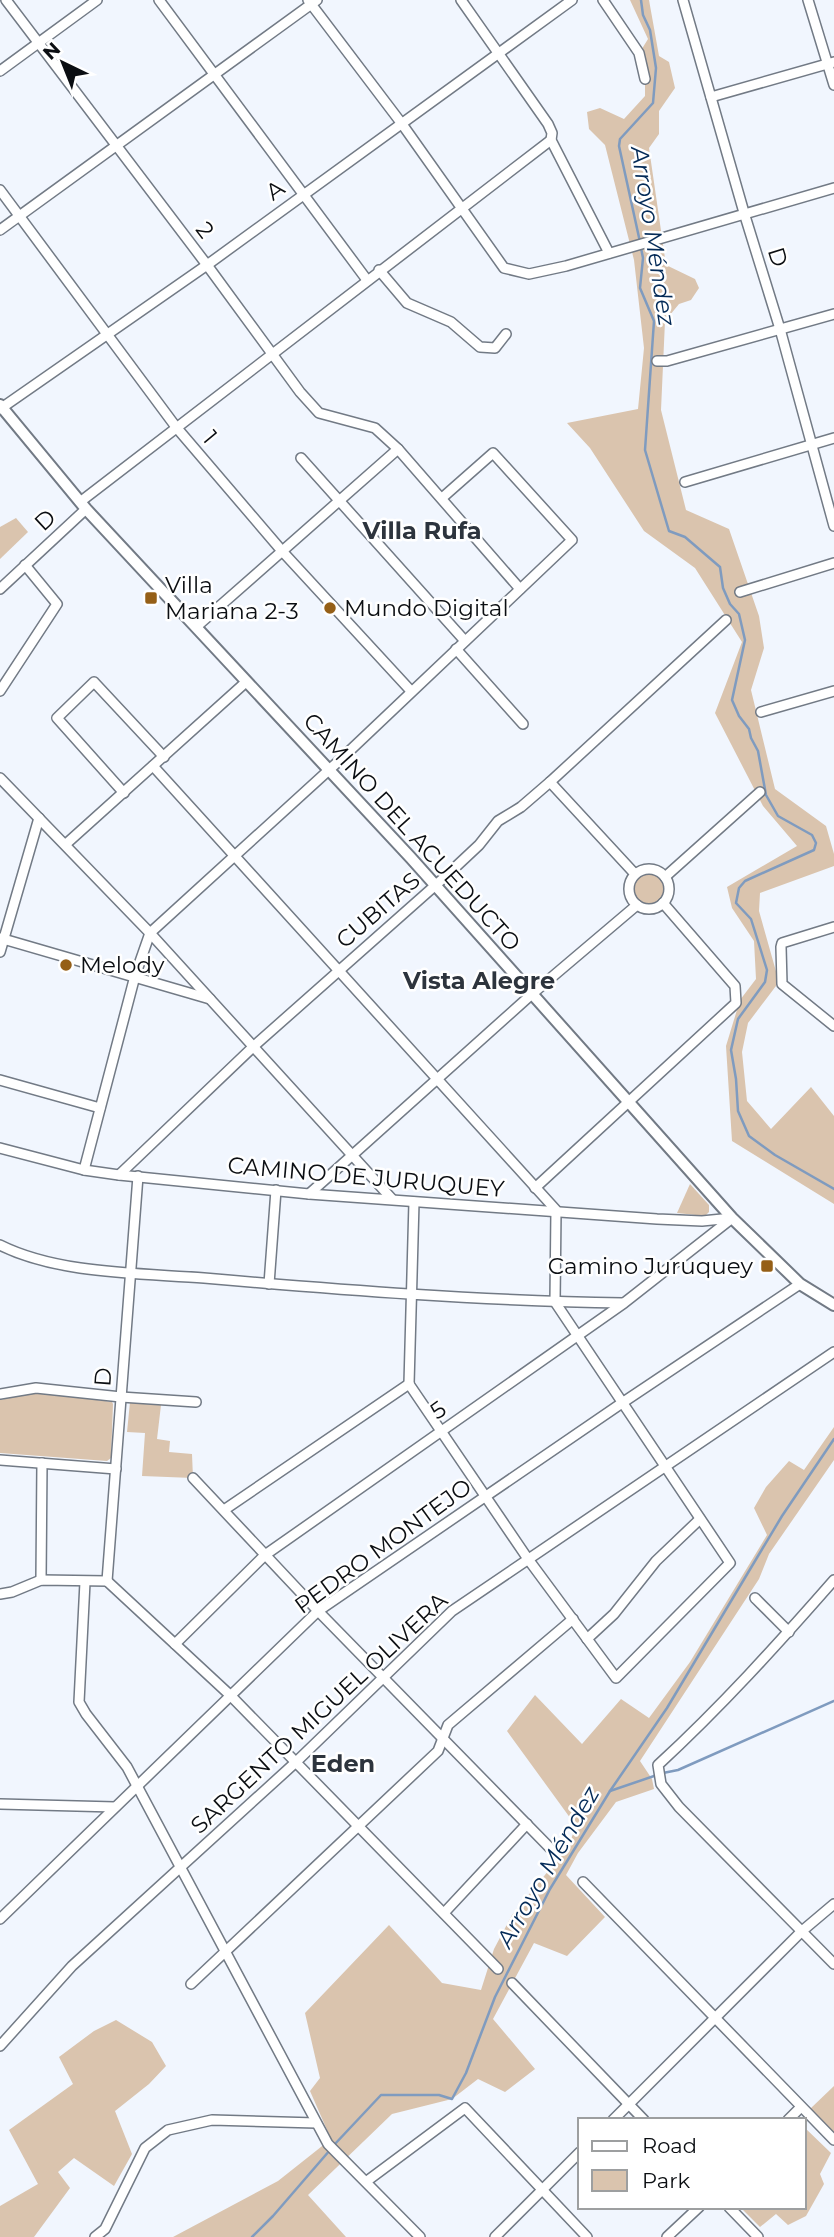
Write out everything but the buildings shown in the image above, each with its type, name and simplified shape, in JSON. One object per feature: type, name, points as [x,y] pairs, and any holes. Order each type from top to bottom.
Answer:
[{"type":"main road","name":"CAMINO DEL ACUEDUCTO","points":[[1,407],[83,506],[436,886],[732,1218],[800,1284],[834,1305]]},
{"type":"street","name":"2","points":[[6,0],[207,264],[300,392],[319,413],[375,428],[398,449],[520,589]]},
{"type":"street","points":[[0,71],[97,0]]},
{"type":"street","points":[[159,0],[368,280]]},
{"type":"street","points":[[461,0],[548,124],[552,133],[551,140],[609,253]]},
{"type":"street","name":"A","points":[[1,407],[207,264],[572,0]]},
{"type":"street","points":[[603,0],[639,53],[645,79]]},
{"type":"street","name":"D","points":[[683,0],[780,329],[834,526]]},
{"type":"street","points":[[808,0],[831,63],[834,85]]},
{"type":"street","points":[[0,229],[312,1],[504,268],[529,274],[834,188]]},
{"type":"street","points":[[711,97],[831,63]]},
{"type":"street","name":"D","points":[[0,589],[83,506],[176,426],[551,140]]},
{"type":"street","name":"1","points":[[0,191],[176,426],[282,551],[411,691]]},
{"type":"street","points":[[379,270],[407,303],[451,323],[480,347],[495,348],[506,334]]},
{"type":"street","points":[[657,361],[667,361],[834,314]]},
{"type":"street","points":[[685,482],[834,438]]},
{"type":"street","points":[[195,627],[398,449]]},
{"type":"street","points":[[84,1170],[135,976],[150,933],[572,540],[493,453],[442,498]]},
{"type":"street","points":[[301,458],[465,641]]},
{"type":"street","points":[[740,592],[834,564]]},
{"type":"street","points":[[0,691],[57,604],[25,565]]},
{"type":"street","name":"CUBITAS","points":[[119,1175],[254,1046],[436,886],[479,845],[498,821],[521,807],[550,782],[726,620]]},
{"type":"street","points":[[456,649],[523,723]]},
{"type":"street","points":[[124,793],[57,718],[94,682],[164,757]]},
{"type":"street","points":[[66,844],[246,682]]},
{"type":"street","points":[[761,712],[834,691]]},
{"type":"street","points":[[153,766],[556,1210],[555,1302],[730,1563],[616,1678],[528,1559],[409,1384],[414,1202]]},
{"type":"street","points":[[0,778],[150,933],[392,1199]]},
{"type":"street","points":[[550,782],[635,874]]},
{"type":"street","points":[[665,877],[760,792]]},
{"type":"street","points":[[0,952],[39,818]]},
{"type":"street","points":[[654,870],[665,877],[668,887],[663,903],[647,909],[632,900],[629,887],[635,874],[654,870]]},
{"type":"street","points":[[535,1188],[736,1003],[735,986],[663,903]]},
{"type":"street","points":[[309,1194],[532,994],[637,905]]},
{"type":"street","points":[[834,927],[782,943],[782,984],[834,1026]]},
{"type":"street","points":[[2,939],[210,999]]},
{"type":"street","points":[[0,1080],[100,1108]]},
{"type":"street","name":"CAMINO DE JURUQUEY","points":[[0,1148],[84,1170],[309,1194],[702,1222],[732,1218]]},
{"type":"street","name":"D","points":[[107,1581],[138,1176]]},
{"type":"street","points":[[270,1284],[276,1190]]},
{"type":"street","name":"5","points":[[175,1644],[265,1555],[624,1303],[732,1218]]},
{"type":"street","points":[[0,1245],[19,1254],[74,1266],[130,1272],[412,1295],[624,1303]]},
{"type":"street","name":"PEDRO MONTEJO","points":[[0,1919],[318,1611],[800,1284]]},
{"type":"street","name":"SARGENTO MIGUEL OLIVERA","points":[[0,2046],[72,1966],[181,1870],[452,1611],[834,1352]]},
{"type":"street","points":[[224,1510],[409,1384]]},
{"type":"street","points":[[0,1394],[36,1388],[121,1398],[196,1402]]},
{"type":"street","points":[[0,1460],[116,1469]]},
{"type":"street","points":[[41,1580],[42,1463]]},
{"type":"street","points":[[193,1478],[318,1611],[550,1848]]},
{"type":"street","points":[[587,1639],[614,1614],[656,1562],[700,1519]]},
{"type":"street","points":[[0,1594],[41,1580],[107,1581],[231,1696],[498,1969]]},
{"type":"street","points":[[834,1580],[706,1720],[658,1765],[661,1784],[679,1807],[834,1964]]},
{"type":"street","points":[[85,1581],[79,1702],[127,1768],[327,2144],[367,2181],[420,2237]]},
{"type":"street","points":[[755,1598],[789,1632]]},
{"type":"street","points":[[191,1984],[438,1751],[448,1725],[573,1619]]},
{"type":"street","points":[[0,1804],[115,1807]]},
{"type":"street","points":[[444,1913],[527,1824]]},
{"type":"street","points":[[583,1882],[834,2140]]},
{"type":"street","points":[[615,2118],[802,1931],[834,1904]]},
{"type":"street","points":[[512,1983],[642,2118]]},
{"type":"street","points":[[790,2118],[801,2107]]},
{"type":"street","points":[[367,2181],[465,2108],[587,2237]]},
{"type":"street","points":[[95,2237],[105,2229],[145,2148],[161,2134],[212,2120],[316,2123]]},
{"type":"street","points":[[495,2237],[578,2154]]},
{"type":"street","points":[[667,2237],[697,2209]]},
{"type":"street","points":[[731,2209],[758,2237]]},
{"type":"green space","points":[[630,0],[649,0],[659,56],[669,62],[675,88],[659,111],[659,134],[649,148],[666,265],[695,279],[699,288],[691,300],[679,304],[665,321],[661,410],[686,510],[729,529],[759,616],[764,648],[751,690],[775,789],[826,826],[834,854],[834,866],[760,893],[759,911],[779,982],[748,1023],[742,1052],[747,1101],[771,1129],[811,1087],[834,1116],[834,1204],[732,1141],[726,1046],[740,1000],[756,979],[754,941],[732,908],[727,887],[797,846],[763,806],[715,713],[742,642],[695,568],[644,531],[590,448],[567,423],[638,409],[644,348],[634,260],[605,145],[589,129],[587,112],[600,108],[624,119],[645,96],[640,52],[648,39]]},
{"type":"green space","points":[[16,518],[28,532],[0,559],[0,527]]},
{"type":"green space","points":[[649,874],[660,878],[664,889],[660,900],[649,904],[638,900],[634,889],[638,878]]},
{"type":"green space","points":[[690,1184],[709,1205],[709,1212],[705,1216],[677,1213]]},
{"type":"green space","points":[[37,1392],[112,1402],[111,1458],[107,1461],[0,1453],[0,1400]]},
{"type":"green space","points":[[130,1402],[161,1405],[157,1439],[170,1441],[169,1452],[192,1454],[193,1478],[142,1476],[145,1433],[127,1432]]},
{"type":"green space","points":[[834,1427],[834,1460],[769,1554],[759,1579],[640,1761],[652,1779],[654,1789],[616,1802],[578,1853],[566,1875],[605,1917],[567,1956],[534,1943],[493,2019],[535,2069],[505,2092],[478,2079],[452,2099],[392,2114],[308,2195],[346,2237],[173,2237],[278,2181],[331,2139],[310,2091],[320,2078],[305,2013],[389,1925],[442,1983],[481,1990],[494,1949],[512,1915],[568,1847],[576,1826],[507,1731],[535,1695],[582,1744],[621,1699],[649,1718],[690,1662],[767,1535],[754,1508],[766,1487],[789,1461],[804,1470]]},
{"type":"green space","points":[[116,2020],[152,2042],[166,2066],[149,2084],[115,2111],[132,2154],[114,2186],[74,2158],[58,2172],[70,2188],[34,2237],[0,2237],[0,2206],[38,2184],[9,2130],[73,2084],[59,2057],[94,2031]]},
{"type":"green space","points":[[834,2086],[834,2133],[810,2109]]},
{"type":"green space","points":[[806,2129],[831,2153],[820,2174],[824,2184],[806,2216],[788,2225],[776,2214],[760,2227],[742,2209],[806,2209]]},
{"type":"waterway","name":"Arroyo Méndez","points":[[640,242],[619,146],[620,139],[653,103],[656,68],[650,30],[643,15],[641,0]]},
{"type":"waterway","name":"Arroyo Méndez","points":[[641,248],[643,258],[640,288],[654,321],[645,450],[669,531],[685,537],[720,567],[723,588],[730,604],[739,614],[745,640],[732,700],[758,751],[766,795],[778,816],[812,835],[816,843],[814,850],[745,881],[739,888],[736,903],[751,919],[767,970],[765,982],[738,1019],[731,1050],[738,1111],[749,1136],[775,1155],[834,1189]]},
{"type":"waterway","name":"Arroyo Méndez","points":[[334,2145],[381,2095],[439,2095],[452,2099],[466,2073],[495,1997],[550,1889],[610,1791],[667,1708],[782,1516],[834,1439]]},
{"type":"waterway","points":[[663,1773],[678,1770],[834,1701]]},
{"type":"waterway","points":[[610,1791],[657,1775]]},
{"type":"waterway","name":"Arroyo Méndez","points":[[252,2237],[330,2150]]},
{"type":"place","name":"Villa Mariana 2-3","points":[[151,598]]},
{"type":"place","name":"Mundo Digital","points":[[330,608]]},
{"type":"place","name":"Melody","points":[[66,965]]},
{"type":"place","name":"Camino Juruquey","points":[[767,1266]]},
{"type":"district","name":"Villa Rufa","points":[[422,531]]},
{"type":"district","name":"Vista Alegre","points":[[479,981]]},
{"type":"district","name":"Eden","points":[[343,1764]]}]
